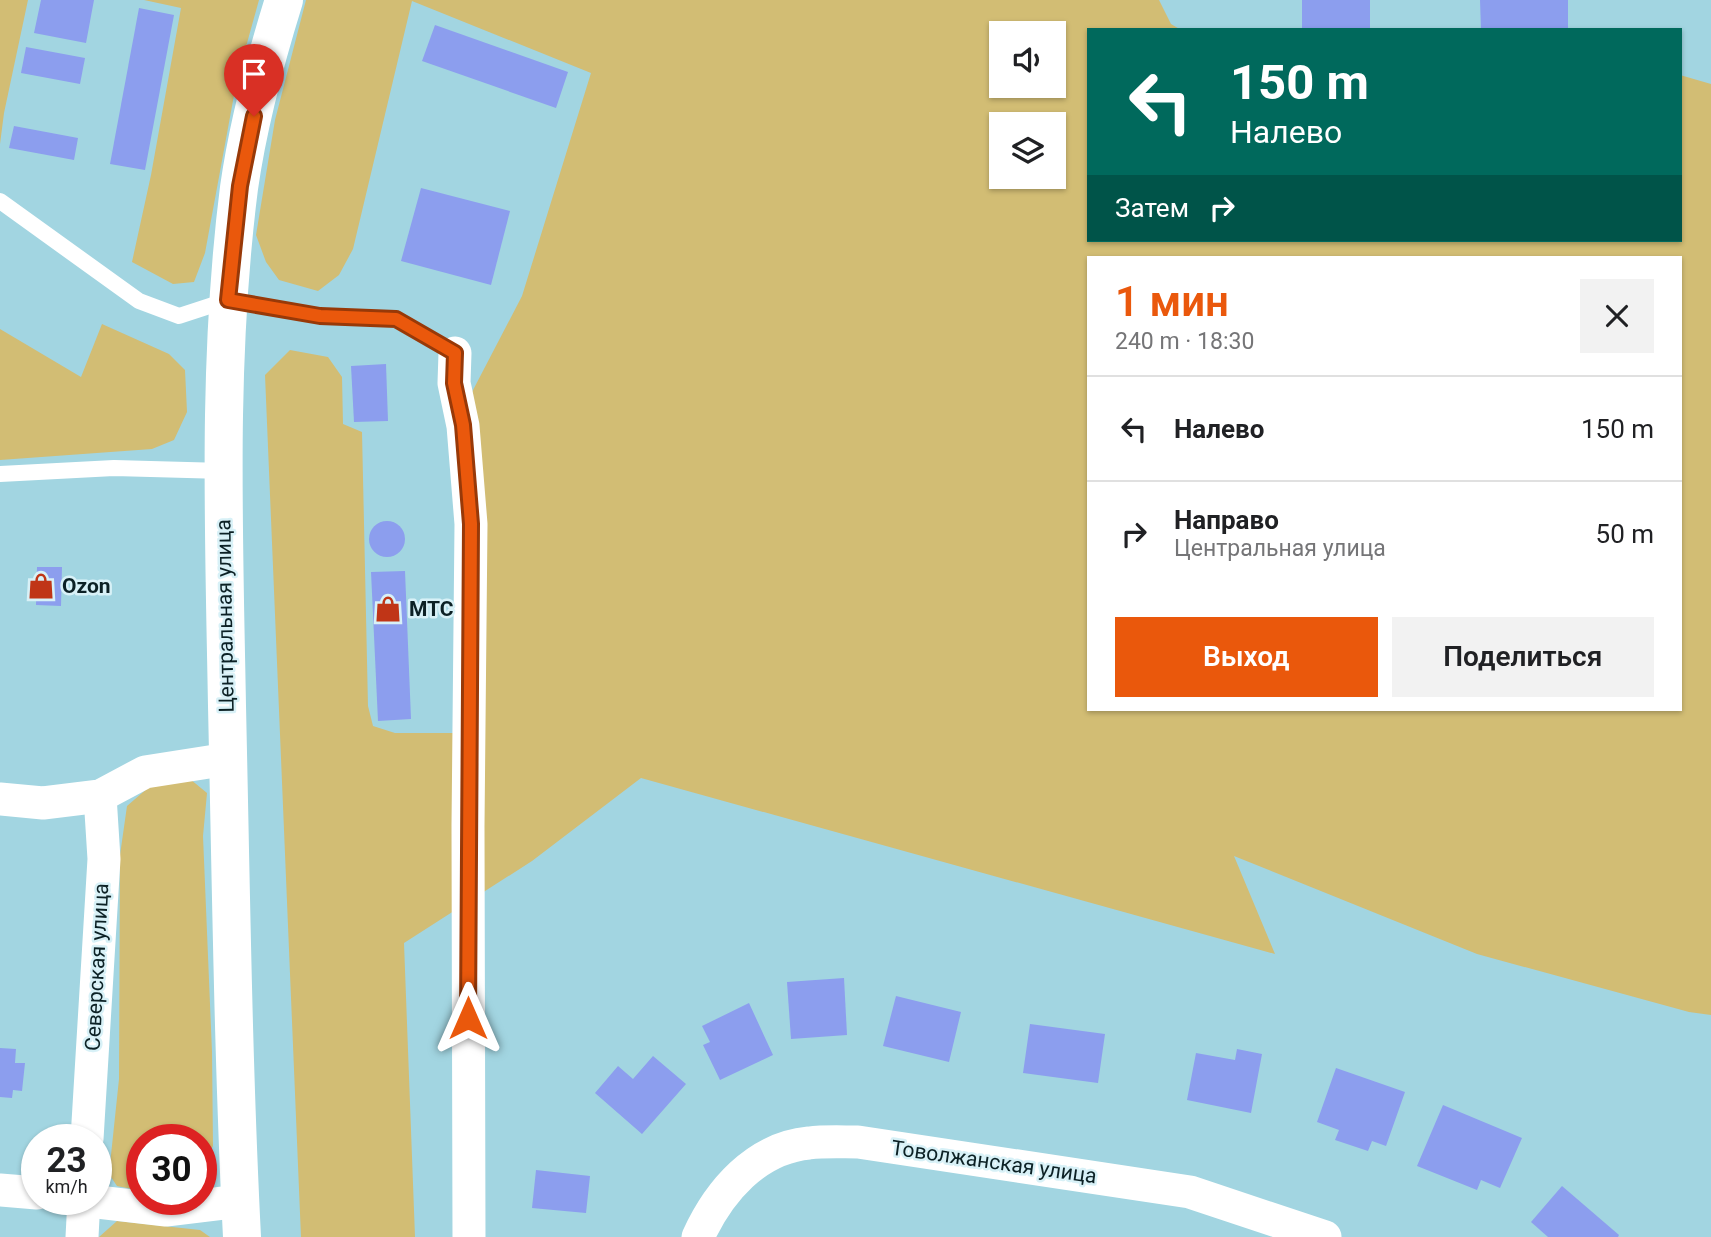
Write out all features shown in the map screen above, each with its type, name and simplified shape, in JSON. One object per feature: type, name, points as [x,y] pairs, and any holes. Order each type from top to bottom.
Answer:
[{"type":"street","name":"Центральная улица","points":[[241,1219],[228,759],[224,471],[228,300],[240,186],[263,69],[284,0]]},
{"type":"street","points":[[455,353],[454,383],[463,425],[471,524],[468,826],[469,1237]]},
{"type":"street","points":[[0,799],[43,803],[100,796],[145,772],[228,759]]},
{"type":"street","name":"Северская улица","points":[[88,1124],[104,859],[100,796]]},
{"type":"street","name":"Товолжанская улица","points":[[698,1237],[707,1216],[732,1183],[765,1156],[807,1143],[858,1142],[1190,1192],[1325,1237]]},
{"type":"street","points":[[0,1191],[21,1192]]},
{"type":"street","points":[[112,1203],[241,1219]]},
{"type":"street","points":[[81,1215],[82,1237]]},
{"type":"lane","points":[[0,201],[139,301],[178,316],[228,300],[320,316],[396,319],[455,353]]},
{"type":"lane","points":[[0,474],[114,468],[224,471]]},
{"type":"shaded area","points":[[0,0],[28,0],[0,144]]},
{"type":"shaded area","points":[[144,0],[259,0],[237,79],[205,253],[194,282],[173,284],[132,262],[151,175],[181,8]]},
{"type":"shaded area","points":[[306,0],[1159,0],[1171,24],[1178,28],[1087,28],[1087,242],[1682,242],[1682,76],[1711,84],[1711,1015],[1689,1012],[1477,954],[1234,856],[1275,954],[641,778],[532,861],[404,943],[415,1237],[301,1237],[265,375],[290,350],[328,357],[342,377],[343,424],[362,432],[368,706],[373,726],[395,733],[462,733],[472,392],[522,296],[591,73],[412,1],[353,249],[339,275],[318,291],[279,280],[266,262],[256,235],[275,120]]},
{"type":"shaded area","points":[[102,324],[169,354],[185,370],[187,412],[174,440],[152,449],[0,460],[0,329],[81,377]]},
{"type":"shaded area","points":[[190,779],[207,793],[203,836],[213,1124],[126,1124],[126,1188],[117,1186],[112,1178],[112,1146],[119,1079],[120,855],[127,806],[149,787]]},
{"type":"shaded area","points":[[117,1221],[200,1230],[210,1237],[99,1237]]},
{"type":"building","points":[[41,0],[94,0],[86,43],[34,33]]},
{"type":"building","points":[[1302,0],[1370,0],[1370,28],[1302,28]]},
{"type":"building","points":[[1480,0],[1568,0],[1568,28],[1481,28]]},
{"type":"building","points":[[139,8],[174,15],[145,170],[110,164]]},
{"type":"building","points":[[435,25],[568,72],[556,108],[422,61]]},
{"type":"building","points":[[26,47],[85,58],[80,84],[21,73]]},
{"type":"building","points":[[14,126],[78,138],[74,160],[9,148]]},
{"type":"building","points":[[421,188],[510,211],[491,285],[401,261]]},
{"type":"building","points":[[386,364],[388,421],[354,422],[351,366]]},
{"type":"building","points":[[387,521],[400,526],[405,539],[400,552],[387,557],[374,552],[369,539],[374,526]]},
{"type":"building","points":[[37,567],[62,567],[61,606],[36,605]]},
{"type":"building","points":[[405,571],[411,719],[378,721],[371,572]]},
{"type":"building","points":[[844,978],[847,1035],[791,1039],[787,982]]},
{"type":"building","points":[[896,996],[961,1012],[949,1062],[883,1046]]},
{"type":"building","points":[[749,1003],[773,1055],[720,1080],[703,1045],[710,1042],[702,1026]]},
{"type":"building","points":[[1030,1024],[1105,1034],[1098,1083],[1023,1073]]},
{"type":"building","points":[[0,1048],[16,1049],[15,1063],[25,1063],[22,1091],[13,1090],[12,1098],[0,1097]]},
{"type":"building","points":[[1237,1049],[1262,1054],[1251,1113],[1187,1100],[1196,1053],[1235,1060]]},
{"type":"building","points":[[653,1056],[686,1084],[642,1134],[595,1093],[618,1066],[633,1079]]},
{"type":"building","points":[[1336,1068],[1405,1092],[1386,1146],[1372,1141],[1368,1151],[1335,1140],[1339,1130],[1317,1122]]},
{"type":"building","points":[[1443,1105],[1522,1138],[1500,1188],[1481,1180],[1477,1190],[1417,1166]]},
{"type":"building","points":[[536,1170],[590,1176],[586,1213],[532,1208]]},
{"type":"building","points":[[1562,1186],[1619,1235],[1618,1237],[1548,1237],[1531,1222]]},
{"type":"place","name":"Ozon","points":[[41,586]]},
{"type":"place","name":"МТС","points":[[388,609]]},
{"type":"route","points":[[254,116],[240,186],[228,300],[320,316],[396,319],[455,353],[454,383],[463,425],[471,524],[468,1018]]}]
